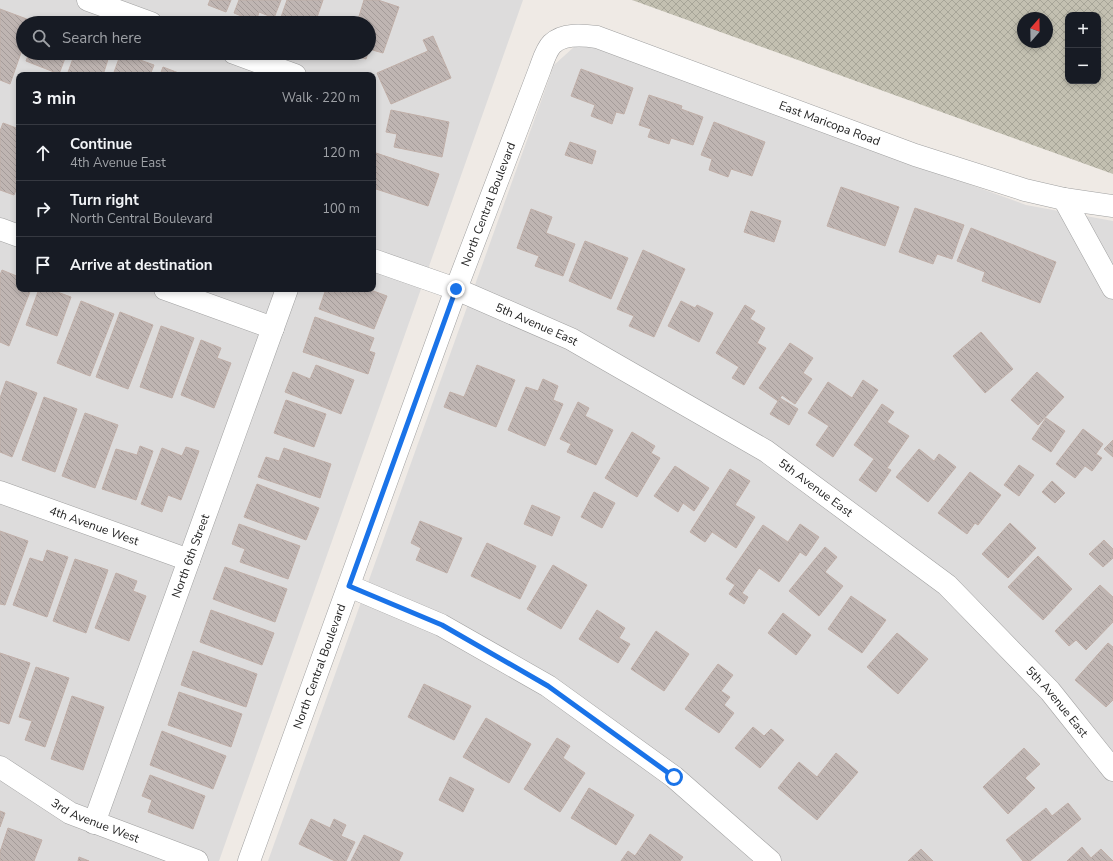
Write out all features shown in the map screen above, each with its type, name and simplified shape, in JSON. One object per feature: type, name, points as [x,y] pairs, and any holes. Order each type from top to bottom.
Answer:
[{"type":"street","points":[[88,0],[133,16]]},
{"type":"street","name":"East Maricopa Road","points":[[551,44],[558,39],[569,36],[597,36],[915,155],[1025,190],[1064,199],[1113,206]]},
{"type":"street","name":"North Central Boulevard","points":[[249,861],[456,289],[540,69],[551,44]]},
{"type":"street","points":[[253,60],[287,72]]},
{"type":"street","points":[[1064,199],[1113,288]]},
{"type":"street","points":[[0,229],[16,235]]},
{"type":"street","name":"5th Avenue East","points":[[376,261],[456,289],[571,339],[766,451],[948,585],[1050,691],[1113,770]]},
{"type":"street","points":[[173,292],[273,328]]},
{"type":"street","name":"North 6th Street","points":[[94,823],[286,292]]},
{"type":"street","name":"4th Avenue West","points":[[0,492],[189,560]]},
{"type":"street","points":[[349,586],[442,625],[548,686],[674,777],[770,861]]},
{"type":"street","name":"3rd Avenue West","points":[[0,767],[63,809],[94,823],[197,861]]},
{"type":"shaded area","points":[[0,0],[523,0],[219,861],[0,861]]},
{"type":"shaded area","points":[[632,0],[1113,0],[1113,174]]},
{"type":"shaded area","points":[[574,47],[592,47],[1026,205],[1113,221],[1113,861],[268,861],[554,65]]},
{"type":"building","points":[[210,0],[231,0],[226,12],[208,5]]},
{"type":"building","points":[[239,0],[281,0],[275,16],[269,16],[259,12],[258,16],[241,16],[234,13]]},
{"type":"building","points":[[287,0],[323,0],[317,16],[281,16]]},
{"type":"building","points":[[364,0],[378,0],[399,7],[383,53],[376,51],[376,16],[359,16]]},
{"type":"building","points":[[0,9],[19,16],[16,16],[16,60],[18,60],[10,84],[0,80]]},
{"type":"building","points":[[433,36],[451,78],[391,104],[377,73],[428,51],[423,40]]},
{"type":"building","points":[[64,60],[60,72],[54,72],[26,61]]},
{"type":"building","points":[[72,60],[108,60],[104,72],[68,72]]},
{"type":"building","points":[[118,60],[140,60],[154,65],[151,72],[114,72]]},
{"type":"building","points":[[163,67],[176,72],[161,72]]},
{"type":"building","points":[[581,69],[633,88],[624,114],[616,112],[612,124],[591,116],[595,105],[571,96]]},
{"type":"building","points":[[649,95],[682,106],[681,109],[703,117],[693,145],[671,138],[669,144],[648,137],[651,129],[639,125]]},
{"type":"building","points":[[391,110],[449,122],[442,157],[394,147],[397,134],[386,132]]},
{"type":"building","points":[[714,122],[765,142],[752,176],[731,169],[728,177],[709,170],[712,159],[701,155]]},
{"type":"building","points":[[3,123],[16,128],[16,190],[14,195],[0,190],[0,131]]},
{"type":"building","points":[[570,142],[596,151],[592,164],[565,155]]},
{"type":"building","points":[[376,153],[439,174],[428,206],[376,189]]},
{"type":"building","points":[[841,187],[899,207],[885,246],[827,226]]},
{"type":"building","points":[[915,208],[964,225],[952,259],[937,254],[933,264],[899,252]]},
{"type":"building","points":[[531,209],[552,217],[546,233],[575,244],[563,276],[535,266],[539,256],[517,248]]},
{"type":"building","points":[[751,211],[781,221],[774,242],[744,232]]},
{"type":"building","points":[[971,228],[1056,262],[1040,303],[982,281],[985,272],[957,261]]},
{"type":"building","points":[[585,241],[628,258],[611,299],[569,281]]},
{"type":"building","points":[[643,250],[685,269],[654,337],[629,326],[634,316],[617,309]]},
{"type":"building","points":[[2,270],[16,276],[16,292],[30,292],[9,346],[0,342],[0,275]]},
{"type":"building","points":[[38,292],[57,292],[71,297],[57,336],[26,325]]},
{"type":"building","points":[[325,292],[376,292],[387,296],[374,329],[319,309]]},
{"type":"building","points":[[81,301],[114,314],[90,376],[57,363]]},
{"type":"building","points":[[681,301],[695,308],[697,305],[713,313],[699,342],[668,326]]},
{"type":"building","points":[[745,305],[755,311],[750,319],[765,328],[757,343],[766,348],[744,385],[732,378],[739,367],[716,353]]},
{"type":"building","points":[[120,312],[153,325],[128,389],[96,377]]},
{"type":"building","points":[[315,317],[374,338],[369,351],[375,353],[368,374],[303,352]]},
{"type":"building","points":[[161,326],[194,338],[172,398],[140,387]]},
{"type":"building","points":[[981,332],[1013,369],[985,393],[953,356]]},
{"type":"building","points":[[201,340],[221,348],[217,358],[231,363],[214,408],[181,395]]},
{"type":"building","points":[[790,343],[813,358],[803,373],[812,379],[795,404],[782,395],[778,401],[759,388]]},
{"type":"building","points":[[316,365],[354,380],[341,414],[285,392],[293,372],[310,379]]},
{"type":"building","points":[[477,365],[515,380],[496,427],[444,407],[450,392],[464,397]]},
{"type":"building","points":[[1037,372],[1064,397],[1038,425],[1011,400]]},
{"type":"building","points":[[543,379],[558,386],[553,400],[563,404],[545,446],[508,430],[526,387],[538,391]]},
{"type":"building","points":[[863,380],[878,390],[833,457],[816,445],[829,426],[808,413],[828,382],[852,398]]},
{"type":"building","points":[[6,381],[37,393],[12,457],[0,452],[0,398]]},
{"type":"building","points":[[44,397],[77,409],[55,472],[22,460]]},
{"type":"building","points":[[780,398],[798,409],[789,425],[770,414]]},
{"type":"building","points":[[286,400],[326,414],[314,447],[274,433]]},
{"type":"building","points":[[578,402],[589,408],[585,416],[613,430],[596,465],[567,452],[571,444],[560,439]]},
{"type":"building","points":[[882,404],[894,412],[887,422],[909,436],[887,468],[891,470],[876,492],[859,480],[874,459],[854,445]]},
{"type":"building","points":[[85,413],[118,425],[95,488],[62,476]]},
{"type":"building","points":[[1046,418],[1065,431],[1051,452],[1032,439]]},
{"type":"building","points":[[1083,429],[1103,444],[1096,454],[1102,458],[1092,471],[1085,466],[1075,478],[1056,464]]},
{"type":"building","points":[[632,432],[655,446],[651,453],[660,458],[637,497],[605,478]]},
{"type":"building","points":[[1113,440],[1113,457],[1104,449]]},
{"type":"building","points":[[140,446],[153,451],[136,500],[102,489],[116,449],[137,455]]},
{"type":"building","points":[[186,447],[199,451],[181,500],[168,495],[162,512],[141,504],[162,448],[182,456]]},
{"type":"building","points":[[284,448],[331,464],[320,498],[258,477],[266,457],[279,461]]},
{"type":"building","points":[[919,449],[934,461],[939,454],[956,467],[928,502],[896,477]]},
{"type":"building","points":[[1019,465],[1034,475],[1019,496],[1004,485]]},
{"type":"building","points":[[675,466],[709,488],[694,511],[683,503],[678,512],[654,496]]},
{"type":"building","points":[[730,469],[750,481],[735,505],[755,517],[736,548],[712,532],[705,542],[690,532]]},
{"type":"building","points":[[970,472],[1001,495],[978,525],[975,523],[967,534],[938,513]]},
{"type":"building","points":[[1052,481],[1065,493],[1055,503],[1042,492]]},
{"type":"building","points":[[257,484],[319,508],[306,540],[244,517]]},
{"type":"building","points":[[594,492],[615,503],[602,528],[581,517]]},
{"type":"building","points":[[532,505],[560,517],[552,536],[524,524]]},
{"type":"building","points":[[420,521],[462,538],[447,573],[416,560],[421,548],[411,543]]},
{"type":"building","points":[[1010,523],[1036,548],[1008,578],[982,554]]},
{"type":"building","points":[[239,524],[300,546],[288,579],[240,562],[245,549],[232,544]]},
{"type":"building","points":[[800,524],[819,537],[806,556],[800,552],[779,582],[759,568],[742,593],[748,597],[744,604],[729,594],[735,585],[726,579],[763,525],[788,542]]},
{"type":"building","points":[[0,531],[28,541],[5,605],[0,604]]},
{"type":"building","points":[[1104,540],[1113,549],[1113,558],[1103,567],[1089,554]]},
{"type":"building","points":[[487,543],[536,566],[520,599],[471,576]]},
{"type":"building","points":[[825,547],[837,557],[825,572],[843,586],[819,616],[789,591]]},
{"type":"building","points":[[47,550],[68,557],[47,617],[13,605],[30,558],[43,562]]},
{"type":"building","points":[[1038,556],[1072,589],[1043,620],[1008,587]]},
{"type":"building","points":[[75,559],[108,570],[86,633],[53,621]]},
{"type":"building","points":[[553,565],[587,585],[561,629],[527,609]]},
{"type":"building","points":[[225,567],[287,589],[275,622],[213,599]]},
{"type":"building","points":[[116,573],[137,581],[133,591],[146,596],[129,641],[95,628]]},
{"type":"building","points":[[1100,585],[1113,597],[1113,622],[1086,650],[1076,640],[1069,646],[1055,631]]},
{"type":"building","points":[[851,596],[886,620],[862,653],[828,629]]},
{"type":"building","points":[[211,610],[274,633],[262,665],[200,642]]},
{"type":"building","points":[[597,610],[625,628],[619,638],[630,644],[618,663],[579,639]]},
{"type":"building","points":[[783,613],[811,635],[796,655],[768,633]]},
{"type":"building","points":[[656,631],[689,654],[664,691],[631,669]]},
{"type":"building","points":[[897,633],[928,659],[898,694],[867,667]]},
{"type":"building","points":[[1108,643],[1113,647],[1113,700],[1106,707],[1075,680]]},
{"type":"building","points":[[193,651],[257,674],[246,707],[181,685]]},
{"type":"building","points":[[0,653],[30,663],[9,724],[0,721]]},
{"type":"building","points":[[718,664],[733,675],[721,691],[730,697],[724,705],[734,713],[719,733],[685,709]]},
{"type":"building","points":[[36,667],[69,678],[45,747],[25,740],[32,721],[19,717]]},
{"type":"building","points":[[424,684],[471,706],[454,740],[408,717]]},
{"type":"building","points":[[179,692],[242,714],[231,747],[168,725]]},
{"type":"building","points":[[72,696],[104,707],[83,770],[51,759]]},
{"type":"building","points":[[486,718],[531,744],[509,783],[463,757]]},
{"type":"building","points":[[753,727],[764,736],[771,729],[784,740],[760,768],[735,748]]},
{"type":"building","points":[[162,731],[226,756],[213,789],[150,765]]},
{"type":"building","points":[[557,738],[570,746],[563,758],[585,773],[560,812],[524,789]]},
{"type":"building","points":[[1024,748],[1040,764],[1025,778],[1035,788],[1008,814],[983,787]]},
{"type":"building","points":[[836,753],[858,772],[817,820],[778,788],[799,762],[817,777]]},
{"type":"building","points":[[150,775],[205,796],[193,829],[148,812],[152,800],[142,796]]},
{"type":"building","points":[[450,777],[474,789],[463,812],[439,800]]},
{"type":"building","points":[[589,788],[634,815],[616,845],[571,818]]},
{"type":"building","points":[[1068,803],[1081,819],[1030,861],[1023,861],[1006,840],[1046,808],[1052,816]]},
{"type":"building","points":[[0,811],[5,813],[0,827]]},
{"type":"building","points":[[311,819],[330,828],[334,819],[346,825],[341,836],[355,842],[346,861],[335,861],[299,844]]},
{"type":"building","points":[[8,828],[42,840],[34,861],[0,861],[0,852]]},
{"type":"building","points":[[650,834],[683,857],[680,861],[621,861],[628,851],[635,856]]},
{"type":"building","points":[[364,835],[403,853],[399,861],[351,861]]},
{"type":"building","points":[[1082,847],[1091,858],[1101,849],[1113,861],[1067,861]]},
{"type":"building","points":[[921,849],[933,861],[908,861]]},
{"type":"building","points":[[79,857],[89,861],[78,861]]},
{"type":"route","points":[[456,289],[349,586],[442,625],[548,686],[674,777]]}]
